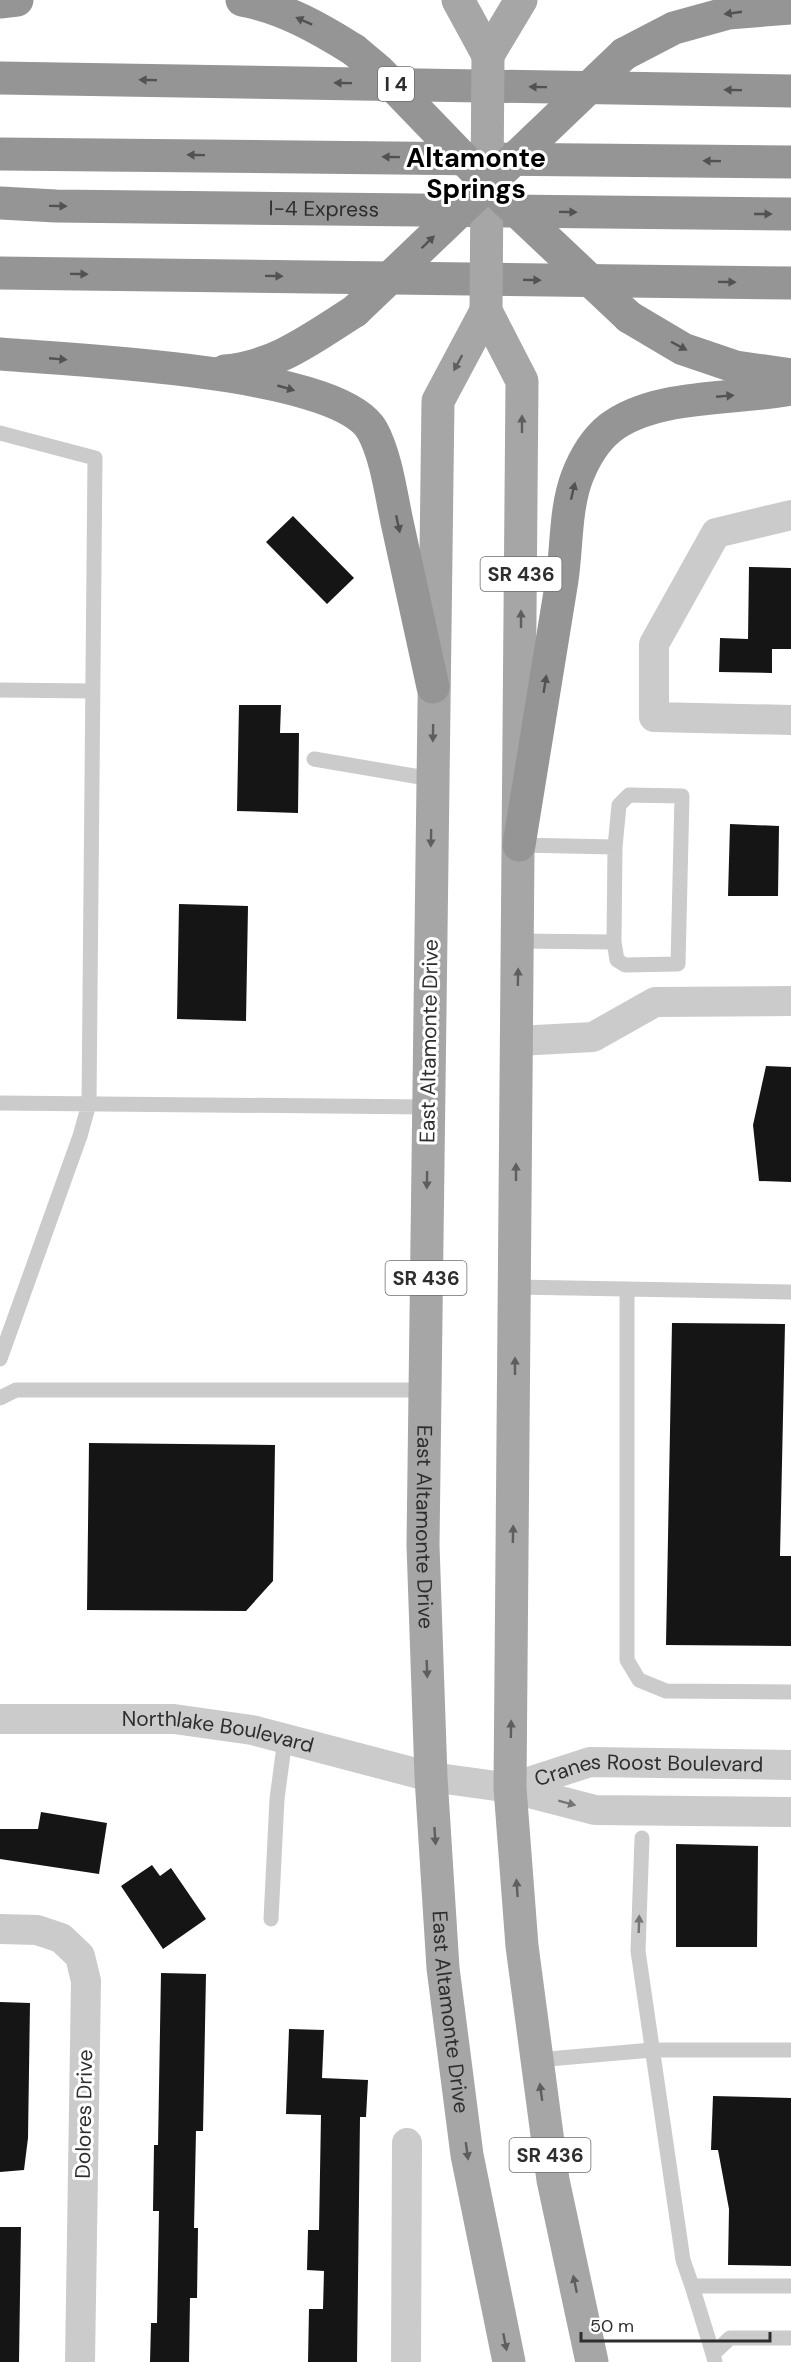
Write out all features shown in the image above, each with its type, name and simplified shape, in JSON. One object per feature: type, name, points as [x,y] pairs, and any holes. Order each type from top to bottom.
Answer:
[{"type":"highway","points":[[0,2],[17,0]]},
{"type":"highway","points":[[242,0],[266,5],[321,28],[354,50],[379,71],[488,184],[629,316],[683,349],[736,367],[791,375]]},
{"type":"highway","points":[[208,372],[244,369],[291,352],[355,311],[624,54],[674,28],[728,13],[791,8]]},
{"type":"highway","name":"I 4","points":[[0,78],[791,91]]},
{"type":"highway","points":[[0,154],[791,162]]},
{"type":"highway","name":"I-4 Express","points":[[0,203],[791,214]]},
{"type":"highway","points":[[0,273],[791,283]]},
{"type":"highway","points":[[0,354],[208,372],[271,384],[337,403],[356,414],[371,429],[388,480],[433,687]]},
{"type":"highway","points":[[519,845],[565,558],[570,506],[576,478],[593,446],[611,428],[639,412],[715,397],[791,389]]},
{"type":"main road","name":"SR 436","points":[[433,687],[438,400],[486,311],[488,55],[458,0]]},
{"type":"main road","points":[[488,55],[521,0]]},
{"type":"main road","name":"SR 436","points":[[486,311],[522,381],[510,1788],[522,1946],[553,2180],[592,2362]]},
{"type":"main road","name":"East Altamonte Drive","points":[[433,687],[423,1545],[431,1777],[443,1968],[467,2155],[508,2362]]},
{"type":"street","points":[[791,515],[716,533],[654,644],[654,717],[791,720]]},
{"type":"street","points":[[517,1041],[593,1037],[656,1002],[791,1001]]},
{"type":"street","name":"Northlake Boulevard","points":[[0,1719],[174,1719],[252,1730],[431,1777]]},
{"type":"street","name":"Cranes Roost Boulevard","points":[[510,1788],[590,1762],[791,1765]]},
{"type":"street","name":"Cranes Roost Boulevard","points":[[431,1777],[510,1788],[595,1810],[784,1810]]},
{"type":"street","name":"Dolores Drive","points":[[0,1929],[37,1930],[61,1938],[80,1956],[86,1981],[80,2362]]},
{"type":"street","points":[[406,2362],[407,2143]]},
{"type":"lane","points":[[0,433],[95,458],[89,1104],[80,1136],[0,1359]]},
{"type":"lane","points":[[0,690],[93,691]]},
{"type":"lane","points":[[314,759],[432,779]]},
{"type":"lane","points":[[629,795],[682,796],[678,964],[625,965],[616,960],[614,942],[615,847],[619,805],[629,795]]},
{"type":"lane","points":[[519,845],[615,847]]},
{"type":"lane","points":[[519,940],[614,942]]},
{"type":"lane","points":[[0,1103],[428,1107]]},
{"type":"lane","points":[[515,1287],[791,1292]]},
{"type":"lane","points":[[627,1289],[627,1660],[639,1680],[666,1691],[791,1692]]},
{"type":"lane","points":[[0,1398],[16,1390],[425,1390]]},
{"type":"lane","points":[[271,1919],[277,1799],[285,1739]]},
{"type":"lane","points":[[642,1838],[638,1951],[642,1982],[683,2260],[714,2358]]},
{"type":"lane","points":[[537,2060],[652,2050],[791,2050]]},
{"type":"lane","points":[[692,2286],[791,2286]]},
{"type":"lane","points":[[714,2358],[730,2338],[791,2338]]},
{"type":"building","points":[[293,516],[354,578],[327,604],[266,542]]},
{"type":"building","points":[[749,567],[791,568],[791,649],[772,649],[772,673],[719,672],[720,638],[748,639]]},
{"type":"building","points":[[239,705],[281,705],[280,733],[299,733],[298,813],[237,811]]},
{"type":"building","points":[[730,824],[779,826],[778,896],[728,896]]},
{"type":"building","points":[[179,904],[248,906],[246,1021],[177,1019]]},
{"type":"building","points":[[766,1066],[791,1067],[791,1182],[759,1181],[753,1125]]},
{"type":"building","points":[[672,1323],[785,1324],[780,1556],[791,1556],[791,1646],[666,1645]]},
{"type":"building","points":[[89,1443],[275,1445],[273,1581],[246,1611],[87,1610]]},
{"type":"building","points":[[41,1812],[107,1823],[99,1874],[0,1859],[0,1829],[38,1829]]},
{"type":"building","points":[[676,1844],[758,1846],[757,1947],[676,1947]]},
{"type":"building","points":[[152,1865],[160,1876],[171,1868],[206,1919],[163,1949],[121,1886]]},
{"type":"building","points":[[161,1973],[206,1974],[203,2131],[196,2131],[194,2228],[198,2228],[197,2298],[190,2298],[189,2362],[150,2362],[151,2323],[157,2323],[159,2211],[153,2211],[154,2145],[158,2145]]},
{"type":"building","points":[[0,2002],[30,2003],[28,2138],[24,2170],[0,2172]]},
{"type":"building","points":[[289,2029],[324,2030],[322,2078],[368,2080],[366,2117],[360,2117],[357,2362],[308,2362],[309,2309],[323,2309],[324,2271],[307,2270],[308,2230],[319,2230],[321,2115],[286,2114]]},
{"type":"building","points":[[713,2096],[791,2098],[791,2266],[728,2265],[729,2209],[718,2150],[711,2150]]},
{"type":"building","points":[[0,2227],[21,2227],[19,2362],[0,2362]]},
{"type":"district","name":"Altamonte Springs","points":[[476,172]]}]
